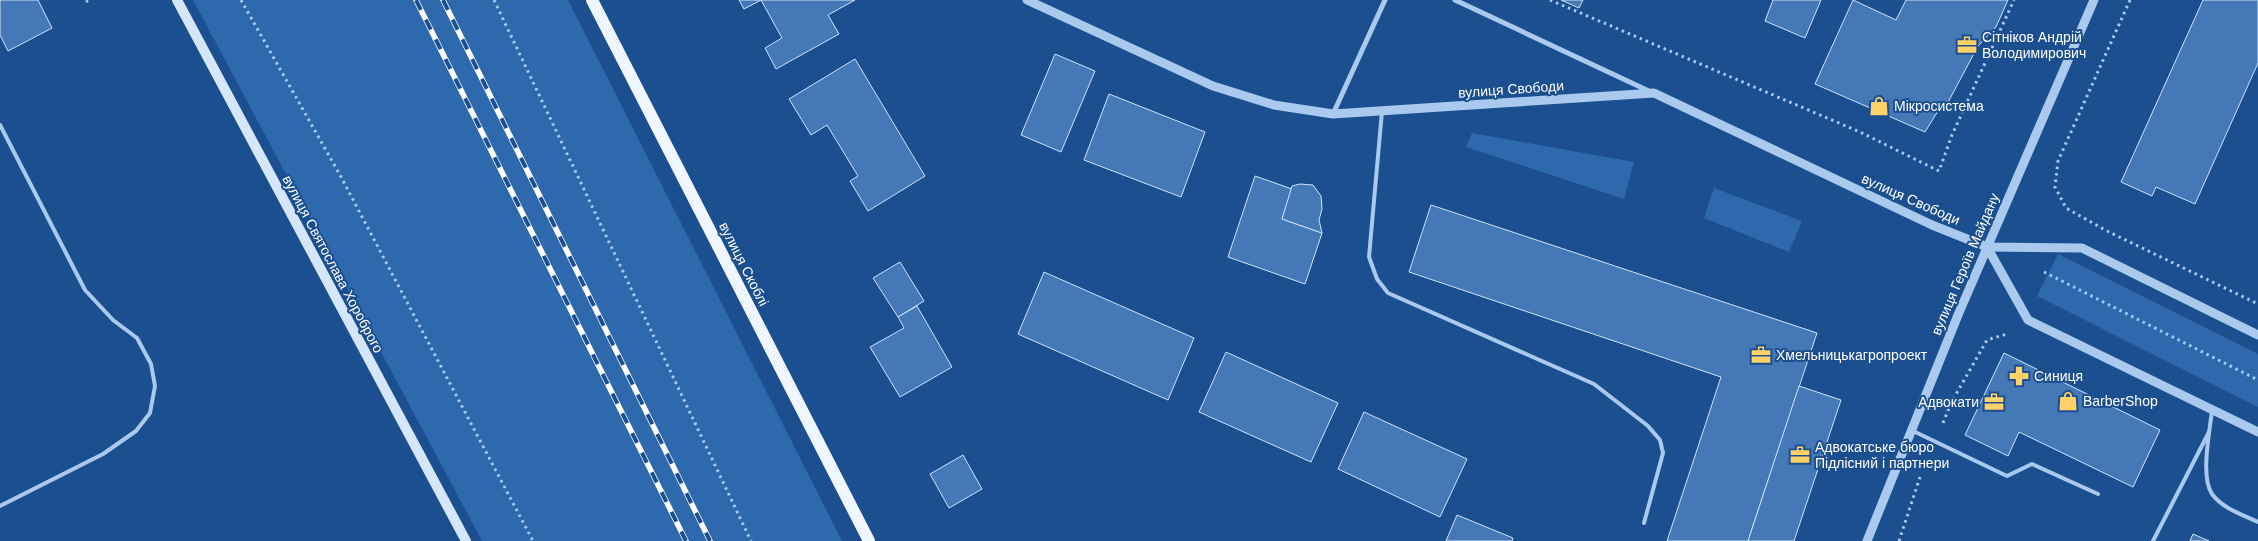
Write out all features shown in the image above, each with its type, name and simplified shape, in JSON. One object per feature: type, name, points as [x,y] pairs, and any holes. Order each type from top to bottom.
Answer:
[{"type":"main road","name":"вулиця Святослава Хороброго","points":[[177,0],[466,541]]},
{"type":"main road","name":"вулиця Скоблі","points":[[592,0],[868,541]]},
{"type":"street","name":"вулиця Свободи","points":[[1027,0],[1213,86],[1274,106],[1333,114],[1654,93],[1932,225],[1986,247],[2082,248],[2258,335]]},
{"type":"street","points":[[1333,114],[1385,0]]},
{"type":"street","points":[[1455,0],[1654,93]]},
{"type":"street","name":"вулиця Героїв Майдану","points":[[1867,541],[1986,247],[2094,0]]},
{"type":"street","points":[[1986,247],[2028,320],[2258,432]]},
{"type":"lane","points":[[1382,110],[1369,257],[1377,279],[1388,293],[1594,384],[1648,426],[1660,440],[1663,453],[1644,523]]},
{"type":"lane","points":[[0,125],[85,290],[112,320],[137,338],[151,364],[155,386],[150,413],[136,431],[103,454],[0,506]]},
{"type":"lane","points":[[2212,410],[2206,478],[2212,494],[2225,506],[2258,522]]},
{"type":"lane","points":[[1912,430],[2007,476],[2032,464],[2098,494]]},
{"type":"lane","points":[[2153,541],[2210,430]]},
{"type":"path","points":[[241,0],[340,175],[533,541]]},
{"type":"path","points":[[494,0],[751,541]]},
{"type":"path","points":[[1550,0],[1860,132],[1939,172],[1954,128],[2014,0]]},
{"type":"path","points":[[2130,0],[2058,161],[2055,188],[2066,208],[2107,231],[2258,304]]},
{"type":"path","points":[[2041,270],[2258,380]]},
{"type":"shaded area","points":[[193,0],[568,0],[842,541],[482,541]]},
{"type":"shaded area","points":[[1472,133],[1634,162],[1624,199],[1466,147]]},
{"type":"shaded area","points":[[1714,188],[1802,221],[1789,252],[1704,218]]},
{"type":"shaded area","points":[[2058,254],[2258,354],[2258,407],[2037,296]]},
{"type":"building","points":[[0,0],[38,0],[52,28],[8,51],[0,35]]},
{"type":"building","points":[[739,0],[761,0],[744,9]]},
{"type":"building","points":[[761,0],[855,0],[828,15],[839,34],[776,69],[765,48],[782,38]]},
{"type":"building","points":[[1561,0],[1583,0],[1579,8]]},
{"type":"building","points":[[1773,0],[1821,0],[1805,38],[1765,21]]},
{"type":"building","points":[[1853,0],[1896,20],[1906,0],[2008,0],[1996,27],[1978,46],[1945,108],[1938,111],[1925,132],[1815,84]]},
{"type":"building","points":[[2203,0],[2258,0],[2258,63],[2195,204],[2156,187],[2152,196],[2121,182]]},
{"type":"building","points":[[1055,54],[1095,71],[1061,152],[1021,135]]},
{"type":"building","points":[[855,59],[925,176],[868,211],[850,181],[858,176],[827,125],[811,135],[789,99]]},
{"type":"building","points":[[1109,94],[1205,132],[1181,197],[1084,160]]},
{"type":"building","points":[[1255,176],[1292,189],[1282,219],[1322,233],[1305,284],[1228,257]]},
{"type":"building","points":[[1300,184],[1313,185],[1321,196],[1322,209],[1319,220],[1322,233],[1282,219],[1292,186]]},
{"type":"building","points":[[1431,205],[1817,333],[1748,541],[1667,541],[1721,377],[1409,272]]},
{"type":"building","points":[[900,262],[924,301],[898,317],[873,278]]},
{"type":"building","points":[[1044,272],[1194,338],[1168,400],[1018,334]]},
{"type":"building","points":[[917,306],[952,367],[900,397],[870,347],[904,328],[898,317]]},
{"type":"building","points":[[1226,352],[1338,403],[1311,462],[1199,412]]},
{"type":"building","points":[[2004,353],[2160,430],[2133,487],[2019,432],[2008,456],[1965,435]]},
{"type":"building","points":[[1799,386],[1841,400],[1794,541],[1748,541]]},
{"type":"building","points":[[1364,412],[1467,459],[1440,517],[1338,469]]},
{"type":"building","points":[[963,455],[982,489],[949,508],[930,474]]},
{"type":"building","points":[[1457,515],[1513,538],[1512,541],[1446,541]]},
{"type":"building","points":[[2193,534],[2209,541],[2190,541]]},
{"type":"railway","points":[[416,0],[686,541]]},
{"type":"railway","points":[[443,0],[710,541]]},
{"type":"place","name":"Сітніков Андрій Володимирович","points":[[1967,45]]},
{"type":"place","name":"Мікросистема","points":[[1879,106]]},
{"type":"place","name":"Хмельницькагропроект","points":[[1761,355]]},
{"type":"place","name":"Синиця","points":[[2019,376]]},
{"type":"place","name":"BarberShop","points":[[2068,401]]},
{"type":"place","name":"Адвокати","points":[[1994,402]]},
{"type":"place","name":"Адвокатське бюро Підлісний і партнери","points":[[1800,455]]}]
